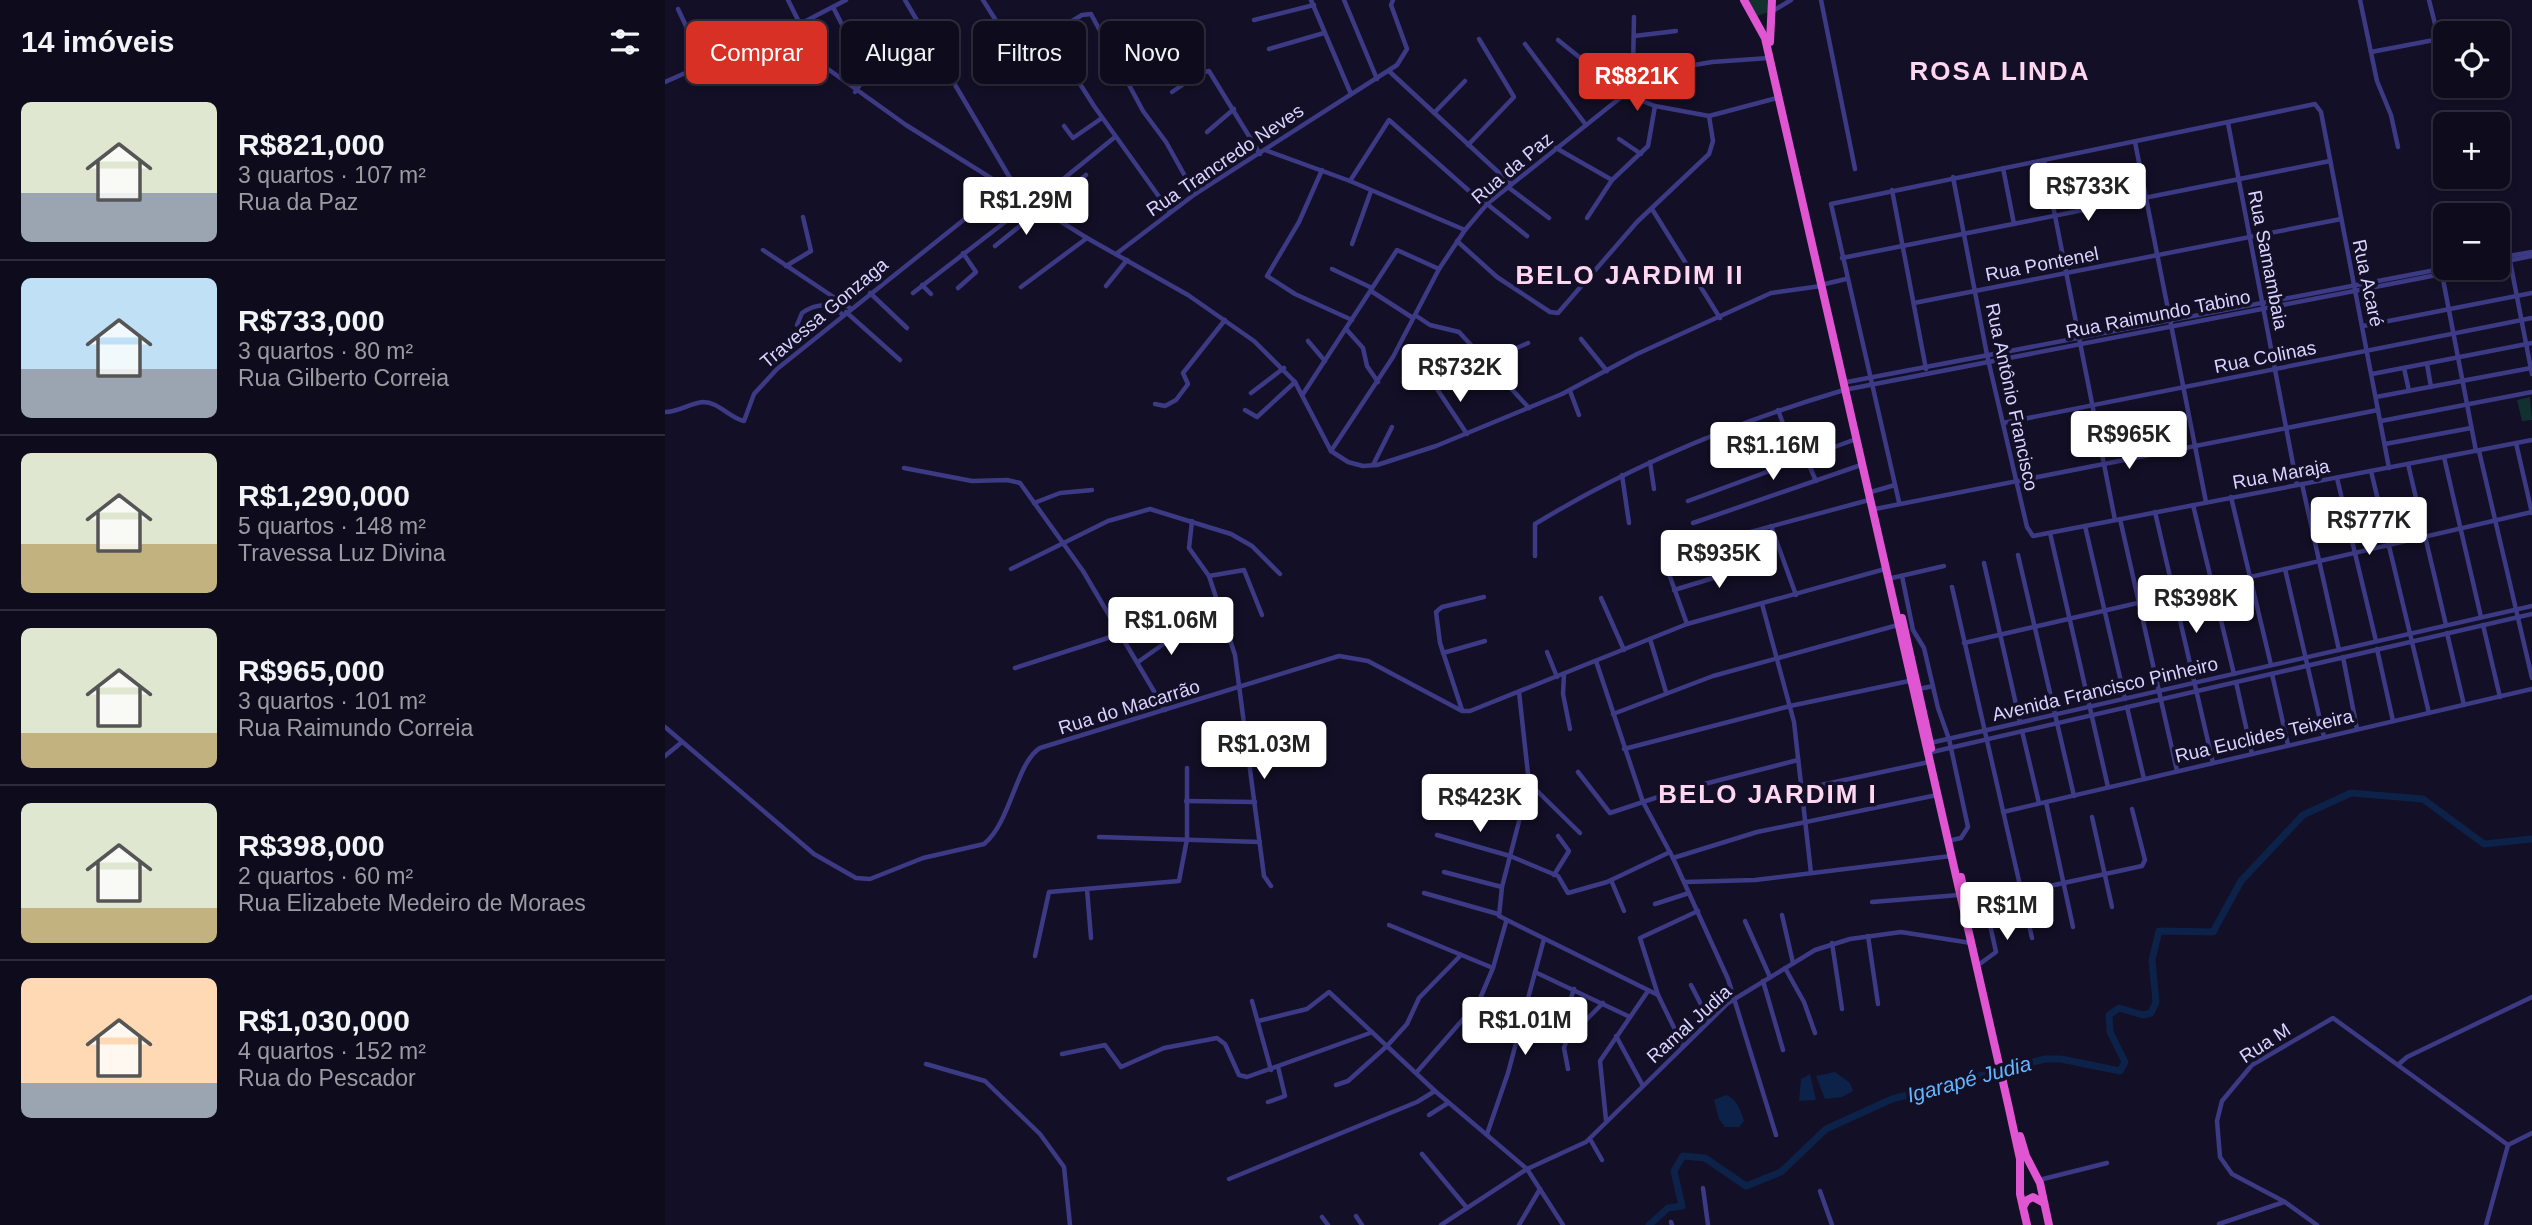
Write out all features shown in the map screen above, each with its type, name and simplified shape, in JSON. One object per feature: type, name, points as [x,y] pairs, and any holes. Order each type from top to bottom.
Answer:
[{"type":"highway","points":[[1744,0],[1746,8],[1762,29],[1847,387],[1898,625],[1919,690],[1921,716],[1959,895],[2010,1104],[2020,1159],[2027,1225]]},
{"type":"highway","points":[[1772,0],[1770,40],[1823,285]]},
{"type":"highway","points":[[1754,17],[1762,19],[1771,12]]},
{"type":"highway","points":[[1847,387],[1861,465],[1892,578],[1910,664],[1909,681],[1931,748],[1981,964],[1997,1050]]},
{"type":"highway","points":[[2010,1104],[2026,1156],[2039,1180],[2049,1225]]},
{"type":"highway","points":[[2023,1207],[2027,1200],[2033,1197],[2044,1203]]},
{"type":"street","points":[[788,0],[798,21]]},
{"type":"street","points":[[806,21],[846,0]]},
{"type":"street","points":[[905,0],[1010,178],[1014,191]]},
{"type":"street","points":[[983,0],[1017,54],[1086,13],[1095,19],[1143,111],[1166,142],[1195,194]]},
{"type":"street","points":[[1343,0],[1377,79]]},
{"type":"street","points":[[1393,0],[1391,5],[1407,53],[1389,71],[1509,185],[1549,218]]},
{"type":"street","points":[[1771,12],[1791,0]]},
{"type":"street","points":[[1821,0],[1855,169]]},
{"type":"street","points":[[2360,0],[2377,81],[2391,115],[2398,147]]},
{"type":"street","points":[[2371,52],[2434,40],[2437,32],[2429,0]]},
{"type":"street","points":[[1254,20],[1313,3],[1351,93]]},
{"type":"street","points":[[833,7],[863,66],[864,79],[855,92]]},
{"type":"street","points":[[678,9],[686,26]]},
{"type":"street","points":[[1625,94],[1633,69],[1634,17]]},
{"type":"street","points":[[1634,36],[1676,31]]},
{"type":"street","points":[[1269,48],[1324,33]]},
{"type":"street","points":[[1468,145],[1514,97],[1479,39]]},
{"type":"street","points":[[1558,40],[1625,94],[1655,106],[1709,116],[1777,98]]},
{"type":"street","points":[[1525,44],[1586,125]]},
{"type":"street","points":[[1633,69],[1665,70],[1712,62],[1769,58]]},
{"type":"street","points":[[827,70],[855,92],[935,143],[1225,320],[1284,368],[1295,382],[1331,451],[1348,462],[1372,466],[1467,434],[1570,391],[1655,345],[1776,291],[1846,279]]},
{"type":"street","points":[[1172,92],[1200,73],[1209,71],[1262,152],[1322,170],[1465,230]]},
{"type":"street","name":"Rua Trancredo Neves","points":[[1116,254],[1195,194],[1389,71]]},
{"type":"street","points":[[665,82],[686,72]]},
{"type":"street","points":[[1434,113],[1465,81]]},
{"type":"street","points":[[1080,84],[1170,212]]},
{"type":"street","name":"Rua da Paz","points":[[1331,451],[1378,382],[1439,269],[1486,204],[1625,94]]},
{"type":"street","name":"Rua Acaré","points":[[2228,123],[2318,104],[2389,468]]},
{"type":"street","points":[[1587,218],[1612,180],[1650,141],[1655,106]]},
{"type":"street","points":[[1207,132],[1234,109]]},
{"type":"street","points":[[1457,241],[1506,284],[1556,314],[1621,238],[1711,150],[1709,116]]},
{"type":"street","points":[[1064,126],[1073,138],[1102,118]]},
{"type":"street","points":[[1350,181],[1388,120],[1527,236]]},
{"type":"street","points":[[1899,502],[1831,204],[2228,123]]},
{"type":"street","name":"Rua Samambaia","points":[[2228,123],[2285,427],[2339,650]]},
{"type":"street","points":[[1041,209],[1057,184],[1115,137]]},
{"type":"street","points":[[1619,139],[1640,154]]},
{"type":"street","points":[[2135,141],[2206,502]]},
{"type":"street","points":[[1556,148],[1612,180]]},
{"type":"street","points":[[2044,160],[2103,463],[2177,771]]},
{"type":"street","points":[[1842,258],[2330,161]]},
{"type":"street","points":[[2003,168],[2014,224]]},
{"type":"street","points":[[1322,170],[1292,233],[1269,268],[1268,278],[1352,320]]},
{"type":"street","points":[[995,246],[1086,176]]},
{"type":"street","name":"Rua Antônio Francisco","points":[[1953,177],[1988,358],[2028,530],[2035,536]]},
{"type":"street","name":"Travessa Gonzaga","points":[[665,412],[683,410],[702,402],[715,405],[744,421],[750,401],[765,380],[846,311],[1006,186]]},
{"type":"street","points":[[1892,190],[1926,370]]},
{"type":"street","points":[[1352,244],[1371,191]]},
{"type":"street","points":[[913,293],[1031,202]]},
{"type":"street","points":[[1652,209],[1720,318]]},
{"type":"street","points":[[786,266],[811,251],[803,217]]},
{"type":"street","name":"Rua Pontenel","points":[[1914,303],[2341,219]]},
{"type":"street","points":[[1021,287],[1087,238]]},
{"type":"street","points":[[763,250],[846,311],[900,360]]},
{"type":"street","points":[[1302,395],[1394,253],[1399,250],[1439,269]]},
{"type":"street","points":[[958,288],[977,272],[963,253]]},
{"type":"street","points":[[2376,397],[2532,371],[2529,344],[2510,261],[2532,254]]},
{"type":"street","points":[[2510,258],[2532,254]]},
{"type":"street","points":[[1106,285],[1127,260]]},
{"type":"street","points":[[1332,269],[1430,326],[1458,332],[1529,408]]},
{"type":"street","name":"Rua Raimundo Tabino","points":[[1847,387],[1869,377],[1926,370],[2247,308],[2263,302],[2433,272]]},
{"type":"street","points":[[2444,280],[2471,428],[2532,678]]},
{"type":"street","points":[[922,285],[931,294]]},
{"type":"street","name":"Rua Raimundo Tabino","points":[[2247,308],[2263,308],[2354,287]]},
{"type":"street","points":[[870,293],[907,328]]},
{"type":"street","points":[[2363,326],[2532,293]]},
{"type":"street","points":[[797,325],[802,313],[812,307],[829,305],[846,311]]},
{"type":"street","name":"Rua Colinas","points":[[2003,423],[2532,318]]},
{"type":"street","points":[[1155,404],[1165,406],[1176,400],[1188,384],[1183,373],[1225,320]]},
{"type":"street","points":[[1346,329],[1363,348],[1367,366],[1378,382]]},
{"type":"street","points":[[1581,339],[1607,371]]},
{"type":"street","points":[[1308,341],[1325,361]]},
{"type":"street","points":[[1487,362],[1528,343]]},
{"type":"street","points":[[2372,374],[2529,344]]},
{"type":"street","points":[[1458,375],[1480,354]]},
{"type":"street","points":[[2427,364],[2431,387]]},
{"type":"street","points":[[1251,393],[1284,368]]},
{"type":"street","points":[[2404,368],[2409,391]]},
{"type":"street","name":"Rua Raimundo Tabino","points":[[1847,387],[1871,385],[1926,370]]},
{"type":"street","points":[[1245,410],[1257,417],[1295,382]]},
{"type":"street","points":[[1435,386],[1467,434]]},
{"type":"street","points":[[1535,556],[1533,529],[1536,524],[1622,475],[1778,410],[1847,387]]},
{"type":"street","points":[[1570,391],[1579,415]]},
{"type":"street","points":[[2381,421],[2532,392]]},
{"type":"street","points":[[1778,410],[1797,461]]},
{"type":"street","points":[[1875,509],[1899,502],[2378,410]]},
{"type":"street","points":[[1372,466],[1392,427]]},
{"type":"street","points":[[2385,444],[2471,428]]},
{"type":"street","points":[[1688,501],[1856,439]]},
{"type":"street","name":"Rua Maraja","points":[[2035,536],[2532,440]]},
{"type":"street","points":[[1964,643],[2212,584],[2532,513],[2516,443]]},
{"type":"street","points":[[2444,457],[2481,617]]},
{"type":"street","points":[[1806,458],[1816,481]]},
{"type":"street","points":[[1650,463],[1654,489]]},
{"type":"street","points":[[2408,464],[2446,625]]},
{"type":"street","points":[[1693,523],[1861,465]]},
{"type":"street","points":[[904,468],[972,481],[1018,481],[1063,543],[1165,710]]},
{"type":"street","points":[[2371,471],[2429,713]]},
{"type":"street","points":[[1622,475],[1629,523]]},
{"type":"street","points":[[2337,478],[2376,641]]},
{"type":"street","points":[[1687,624],[1664,556],[1670,552],[1771,526],[1870,496],[1895,485]]},
{"type":"street","points":[[1034,503],[1060,493],[1092,490]]},
{"type":"street","points":[[2231,497],[2271,665]]},
{"type":"street","points":[[2193,504],[2234,674]]},
{"type":"street","points":[[1011,569],[1108,521],[1145,509],[1192,521],[1246,542],[1280,574]]},
{"type":"street","points":[[2155,512],[2213,763]]},
{"type":"street","points":[[1192,521],[1188,546],[1209,576],[1232,643],[1264,876],[1271,886]]},
{"type":"street","points":[[1771,526],[1796,595]]},
{"type":"street","points":[[2085,526],[2125,699]]},
{"type":"street","points":[[2050,533],[2108,787]]},
{"type":"street","points":[[2018,555],[2074,796]]},
{"type":"street","points":[[1983,563],[2020,723]]},
{"type":"street","points":[[1674,590],[1756,565]]},
{"type":"street","points":[[1892,578],[1944,566]]},
{"type":"street","points":[[1484,597],[1436,610],[1443,653],[1462,711],[1519,692],[1687,624],[1885,569]]},
{"type":"street","points":[[2285,569],[2324,737]]},
{"type":"street","points":[[1209,576],[1244,570],[1262,615]]},
{"type":"street","points":[[1902,576],[1913,630],[1924,648],[1949,739],[1968,827],[1961,838],[1952,840]]},
{"type":"street","points":[[1952,587],[2032,938]]},
{"type":"street","points":[[1601,598],[1625,650]]},
{"type":"street","points":[[1762,604],[1790,706],[1811,873]]},
{"type":"street","name":"Avenida Francisco Pinheiro","points":[[1931,748],[1949,739],[2532,606]]},
{"type":"street","name":"Avenida Francisco Pinheiro","points":[[1931,748],[1951,748],[2532,614]]},
{"type":"street","points":[[1613,714],[1666,692],[1775,657],[1898,625]]},
{"type":"street","points":[[2483,625],[2500,697]]},
{"type":"street","points":[[1138,662],[1186,628]]},
{"type":"street","points":[[1015,668],[1120,634]]},
{"type":"street","points":[[2447,634],[2464,705]]},
{"type":"street","points":[[1650,639],[1666,692]]},
{"type":"street","points":[[1443,653],[1485,642]]},
{"type":"street","points":[[2377,649],[2393,722]]},
{"type":"street","points":[[1547,652],[1557,677]]},
{"type":"street","name":"Rua do Macarrão","points":[[665,726],[823,860],[856,878],[870,879],[923,858],[984,844],[1007,809],[1029,758],[1040,748],[1349,656],[1381,668],[1462,711]]},
{"type":"street","points":[[2343,657],[2357,729]]},
{"type":"street","points":[[1596,661],[1643,802],[1685,882],[1735,999],[1776,1135]]},
{"type":"street","points":[[1564,674],[1563,694],[1570,729]]},
{"type":"street","points":[[2272,674],[2288,745]]},
{"type":"street","points":[[1624,749],[1790,706],[1909,681]]},
{"type":"street","points":[[2236,682],[2252,754]]},
{"type":"street","points":[[1919,690],[1933,686]]},
{"type":"street","name":"Rua Euclides Teixeira","points":[[2003,812],[2532,689]]},
{"type":"street","points":[[1498,914],[1502,887],[1529,783],[1519,692]]},
{"type":"street","points":[[2127,707],[2144,779]]},
{"type":"street","points":[[2022,731],[2043,803],[2073,927]]},
{"type":"street","points":[[665,756],[682,742]]},
{"type":"street","points":[[1578,772],[1609,813],[1798,760]]},
{"type":"street","points":[[1802,789],[1930,762]]},
{"type":"street","points":[[1035,956],[1049,892],[1179,881],[1187,839],[1187,768]]},
{"type":"street","points":[[1529,783],[1580,832]]},
{"type":"street","points":[[1437,835],[1510,856],[1554,875],[1560,878],[1568,893],[1611,880],[1672,855],[1757,832],[1937,794]]},
{"type":"street","points":[[1186,802],[1255,802]]},
{"type":"street","points":[[1967,904],[2137,867],[2145,862],[2132,809]]},
{"type":"street","points":[[2092,817],[2112,907]]},
{"type":"street","points":[[1554,875],[1569,851],[1558,836]]},
{"type":"street","points":[[1099,837],[1260,842]]},
{"type":"street","points":[[1685,882],[1755,880],[1951,856]]},
{"type":"street","points":[[1444,872],[1502,887]]},
{"type":"street","points":[[1611,880],[1624,911]]},
{"type":"street","points":[[1087,889],[1091,938]]},
{"type":"street","points":[[1424,893],[1498,914],[1504,921],[1658,995]]},
{"type":"street","points":[[1655,904],[1689,893]]},
{"type":"street","points":[[1873,902],[1959,895]]},
{"type":"street","points":[[1981,964],[1996,952],[1985,902]]},
{"type":"street","points":[[1683,1046],[1658,995],[1640,938],[1698,911]]},
{"type":"street","points":[[1782,915],[1793,964]]},
{"type":"street","points":[[1416,1073],[1475,1007],[1493,968],[1504,921]]},
{"type":"street","points":[[1745,921],[1770,977]]},
{"type":"street","points":[[1389,925],[1493,968]]},
{"type":"street","name":"Ramal Judia","points":[[1441,1225],[1527,1169],[1590,1139],[1709,1020],[1763,981],[1832,943],[1868,936],[1914,932],[1972,944]]},
{"type":"street","points":[[1868,936],[1878,1004]]},
{"type":"street","points":[[1487,1134],[1508,1073],[1544,939]]},
{"type":"street","points":[[1832,943],[1842,1009]]},
{"type":"street","points":[[1336,1085],[1348,1081],[1387,1046],[1407,1024],[1419,999],[1461,955]]},
{"type":"street","points":[[1785,968],[1804,1002],[1815,1033]]},
{"type":"street","points":[[1535,972],[1630,1017]]},
{"type":"street","points":[[1763,981],[1783,1050]]},
{"type":"street","points":[[1691,985],[1709,1020]]},
{"type":"street","points":[[1564,1019],[1574,989]]},
{"type":"street","points":[[1606,1121],[1599,1061],[1649,990]]},
{"type":"street","points":[[1258,1021],[1307,1009],[1329,992],[1448,1103],[1527,1169],[1560,1224]]},
{"type":"street","points":[[2508,1145],[2399,1064],[2407,1057],[2532,997]]},
{"type":"street","points":[[1252,1001],[1272,1070]]},
{"type":"street","points":[[1568,1069],[1564,1048],[1567,1040],[1602,1003]]},
{"type":"street","name":"Rua M","points":[[2318,1225],[2285,1202],[2232,1174],[2218,1150],[2218,1110],[2233,1084],[2252,1065],[2333,1018],[2399,1064]]},
{"type":"street","points":[[1062,1054],[1105,1045],[1121,1067],[1164,1048],[1217,1038],[1225,1044],[1241,1076],[1272,1070],[1370,1032]]},
{"type":"street","points":[[1616,1036],[1643,1084]]},
{"type":"street","points":[[926,1064],[985,1081],[1040,1134],[1064,1167],[1070,1225]]},
{"type":"street","points":[[1268,1102],[1285,1096],[1278,1067]]},
{"type":"street","points":[[1229,1180],[1417,1102],[1435,1091]]},
{"type":"street","points":[[1429,1115],[1448,1103]]},
{"type":"street","points":[[2486,1225],[2508,1145],[2532,1133]]},
{"type":"street","points":[[1590,1139],[1602,1160]]},
{"type":"street","points":[[1422,1154],[1467,1208]]},
{"type":"street","points":[[2039,1180],[2107,1163]]},
{"type":"street","points":[[1703,1188],[1709,1225]]},
{"type":"street","points":[[1519,1225],[1540,1189]]},
{"type":"street","points":[[1820,1191],[1832,1225]]},
{"type":"street","points":[[2218,1225],[2285,1202]]},
{"type":"street","points":[[1356,1216],[1362,1225]]},
{"type":"street","points":[[1322,1217],[1328,1225]]},
{"type":"green space","points":[[1747,0],[1770,0],[1769,12],[1757,16]]},
{"type":"green space","points":[[2530,397],[2532,420],[2522,421],[2517,400]]},
{"type":"water","points":[[1835,1072],[1850,1083],[1853,1091],[1842,1097],[1825,1099],[1816,1076]]},
{"type":"water","points":[[1810,1074],[1816,1100],[1799,1101],[1801,1079]]},
{"type":"water","points":[[1726,1095],[1736,1102],[1741,1113],[1744,1121],[1739,1127],[1725,1127],[1719,1119],[1714,1100]]},
{"type":"waterway","name":"Igarapé Judia","points":[[1649,1225],[1668,1208],[1682,1206],[1674,1171],[1683,1156],[1705,1158],[1746,1186],[1781,1172],[1826,1129],[1892,1099],[2045,1059],[2061,1059],[2120,1071],[2125,1062],[2110,1032],[2109,1015],[2119,1008],[2143,1015],[2151,1013],[2156,1002],[2152,960],[2159,931],[2213,932],[2241,881],[2303,815],[2351,793],[2423,799],[2484,844],[2532,839]]},
{"type":"district","name":"ROSA LINDA","points":[[2000,71]]},
{"type":"district","name":"BELO JARDIM II","points":[[1630,275]]},
{"type":"district","name":"BELO JARDIM I","points":[[1768,794]]}]
